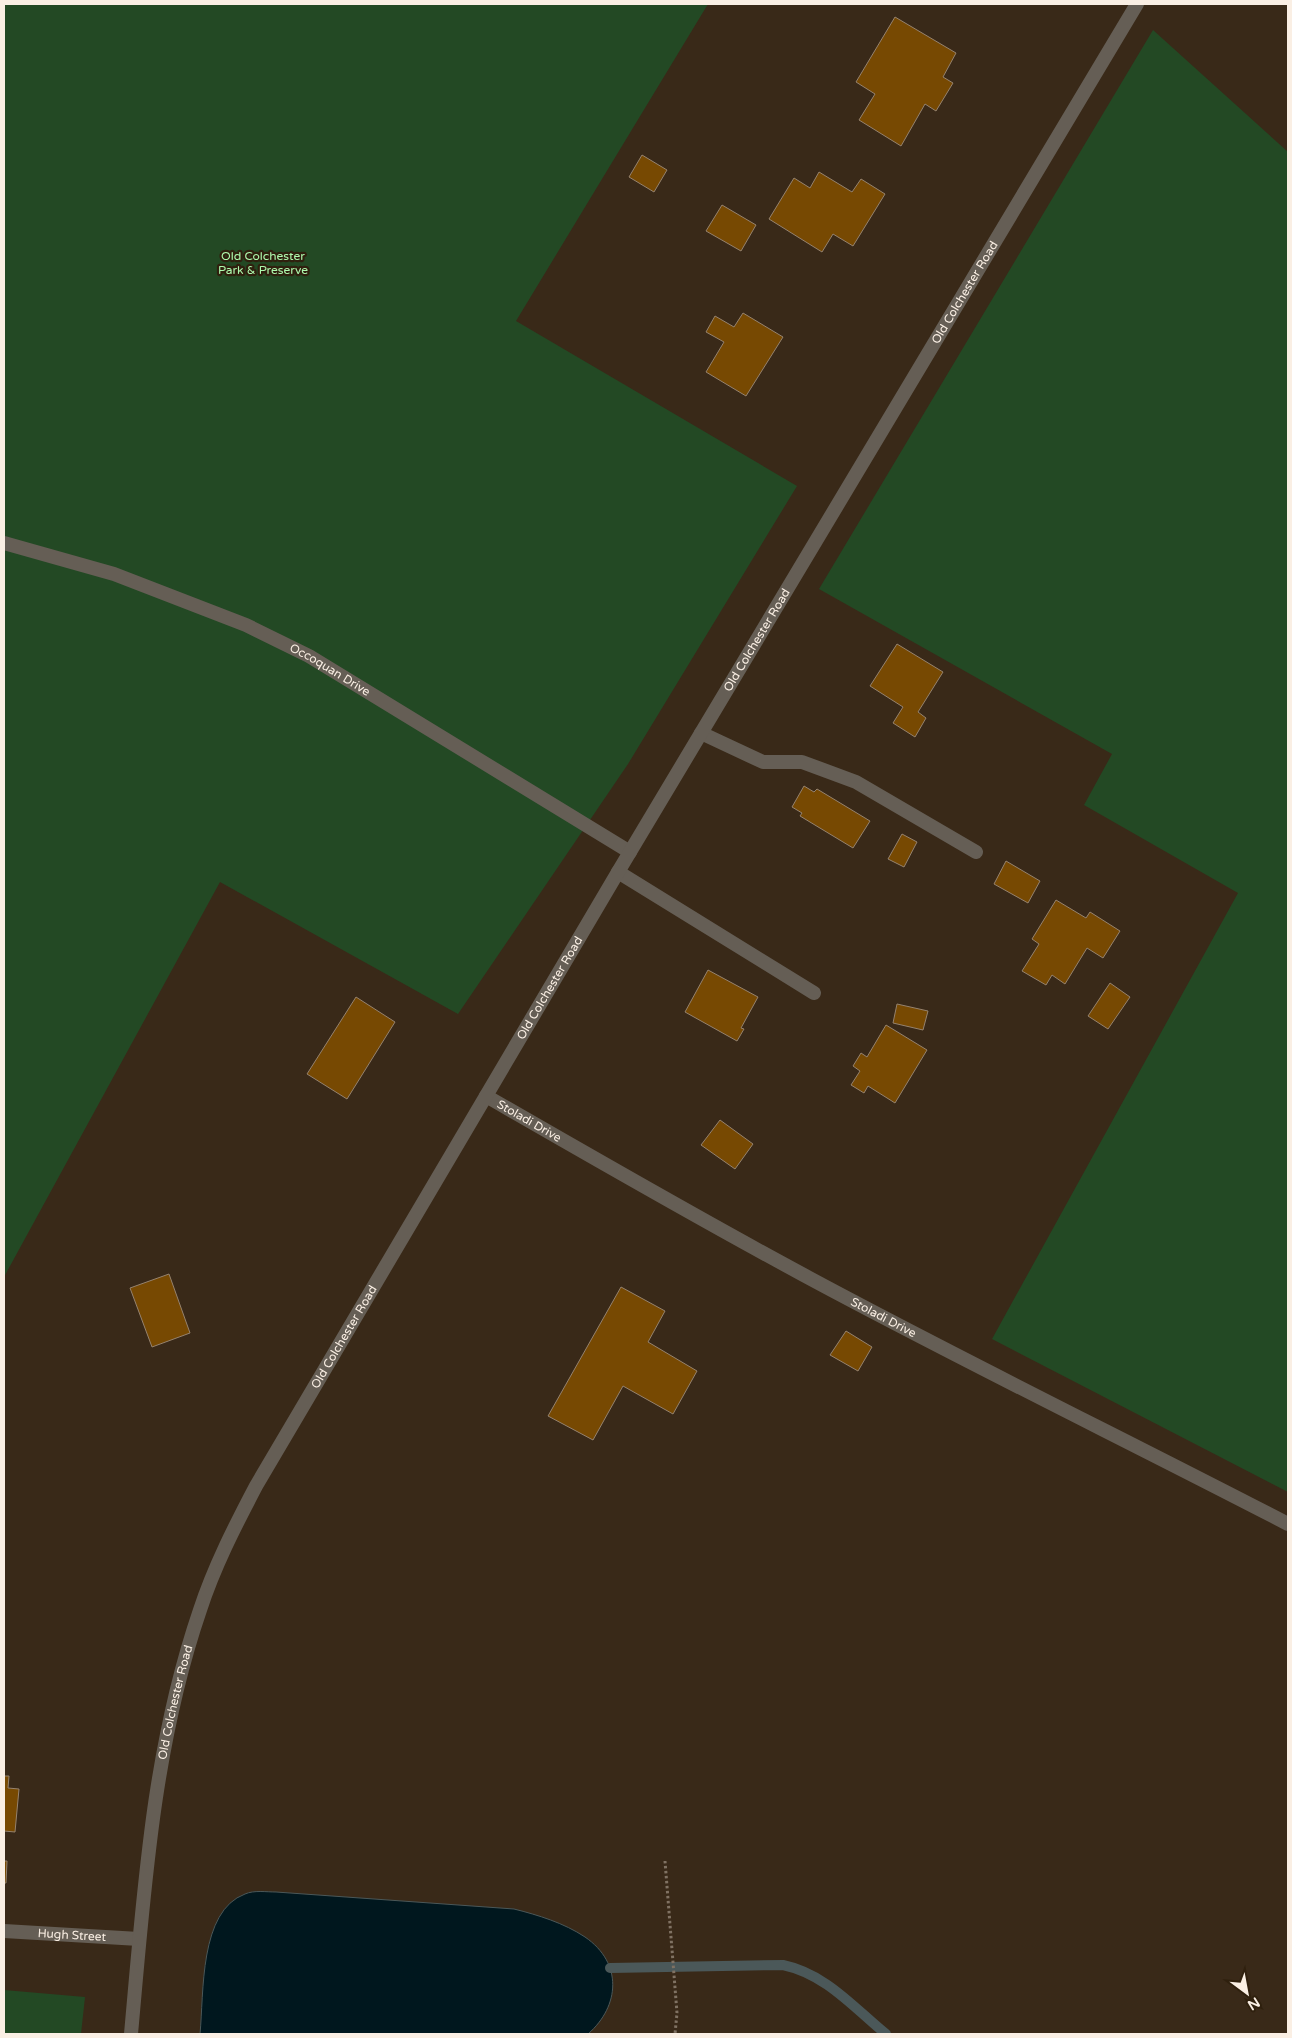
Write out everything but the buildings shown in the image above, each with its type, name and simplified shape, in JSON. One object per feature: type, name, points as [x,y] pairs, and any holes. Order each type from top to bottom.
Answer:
[{"type":"street","name":"Old Colchester Road","points":[[131,2034],[159,1774],[175,1691],[200,1609],[228,1542],[256,1486],[618,872],[1137,4]]},
{"type":"street","name":"Occoquan Drive","points":[[4,543],[114,574],[246,625],[309,656],[630,852]]},
{"type":"street","points":[[701,733],[763,762],[802,762],[856,782],[976,852]]},
{"type":"street","points":[[618,872],[768,967],[814,993]]},
{"type":"street","name":"Stoladi Drive","points":[[486,1096],[599,1162],[800,1273],[1065,1412],[1288,1524]]},
{"type":"street","name":"Hugh Street","points":[[4,1931],[140,1939]]},
{"type":"path","points":[[665,1861],[677,2013],[675,2034]]},
{"type":"green space","name":"Old Colchester Park & Preserve","points":[[4,4],[708,4],[516,321],[797,486],[628,764],[458,1014],[220,882],[4,1277]]},
{"type":"green space","points":[[1153,30],[1288,152],[1288,1492],[992,1339],[1238,893],[1084,805],[1112,754],[819,589]]},
{"type":"green space","points":[[4,1990],[85,1997],[81,2034],[4,2034]]},
{"type":"water","points":[[276,1892],[514,1909],[541,1917],[577,1932],[597,1947],[606,1959],[611,1972],[613,1985],[611,1998],[599,2023],[588,2034],[200,2034],[207,1955],[219,1917],[230,1903],[245,1894]]},
{"type":"waterway","points":[[610,1968],[783,1965],[798,1969],[826,1984],[886,2034]]}]
